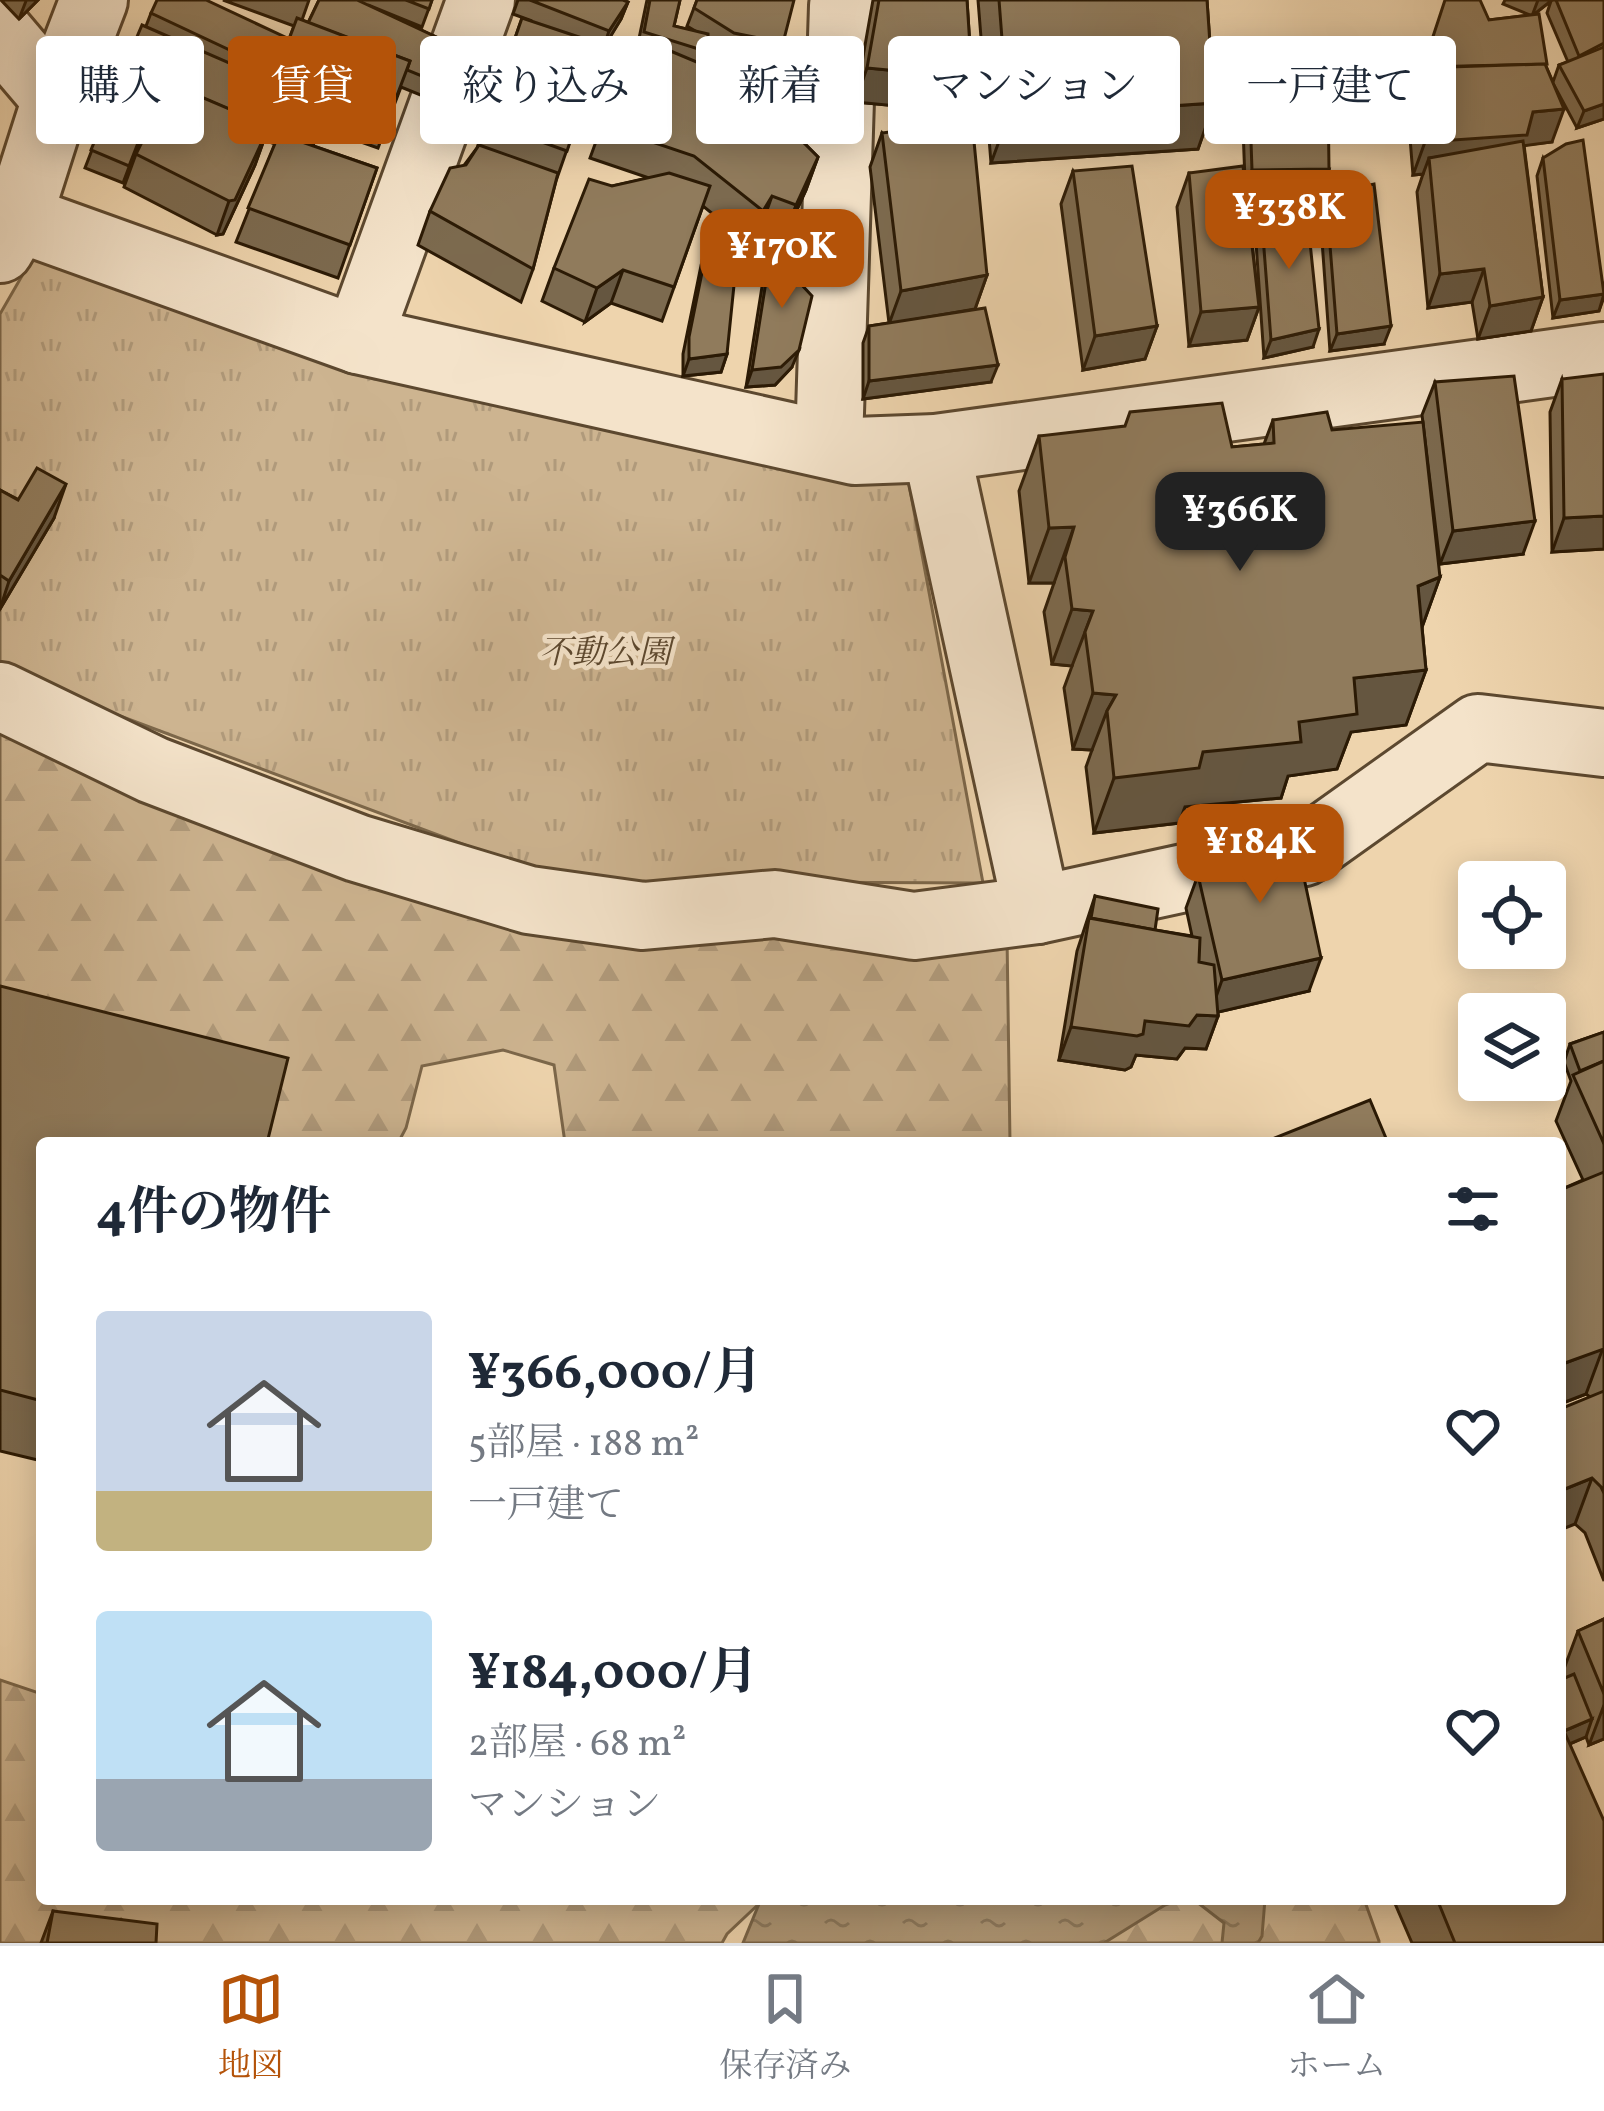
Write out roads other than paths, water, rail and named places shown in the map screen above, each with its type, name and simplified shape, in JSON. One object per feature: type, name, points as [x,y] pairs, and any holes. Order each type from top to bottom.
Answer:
[{"type":"street","points":[[80,36],[94,0]]},
{"type":"street","points":[[358,340],[481,0]]},
{"type":"street","points":[[830,444],[843,6]]},
{"type":"street","points":[[0,33],[36,75]]},
{"type":"street","points":[[40,144],[9,234],[358,340],[855,451],[936,448],[1604,356]]},
{"type":"street","points":[[936,448],[1037,910]]},
{"type":"street","points":[[0,696],[194,786],[357,848],[529,900],[643,916],[776,904],[914,926],[1037,910],[1304,852],[1478,728],[1604,743]]},
{"type":"water","points":[[759,1905],[1165,1905],[1104,1943],[743,1943]]},
{"type":"water","points":[[1201,1905],[1265,1905],[1258,1943],[1222,1943],[1224,1923]]},
{"type":"park label","name":"不動公園","points":[[605,655]]}]
